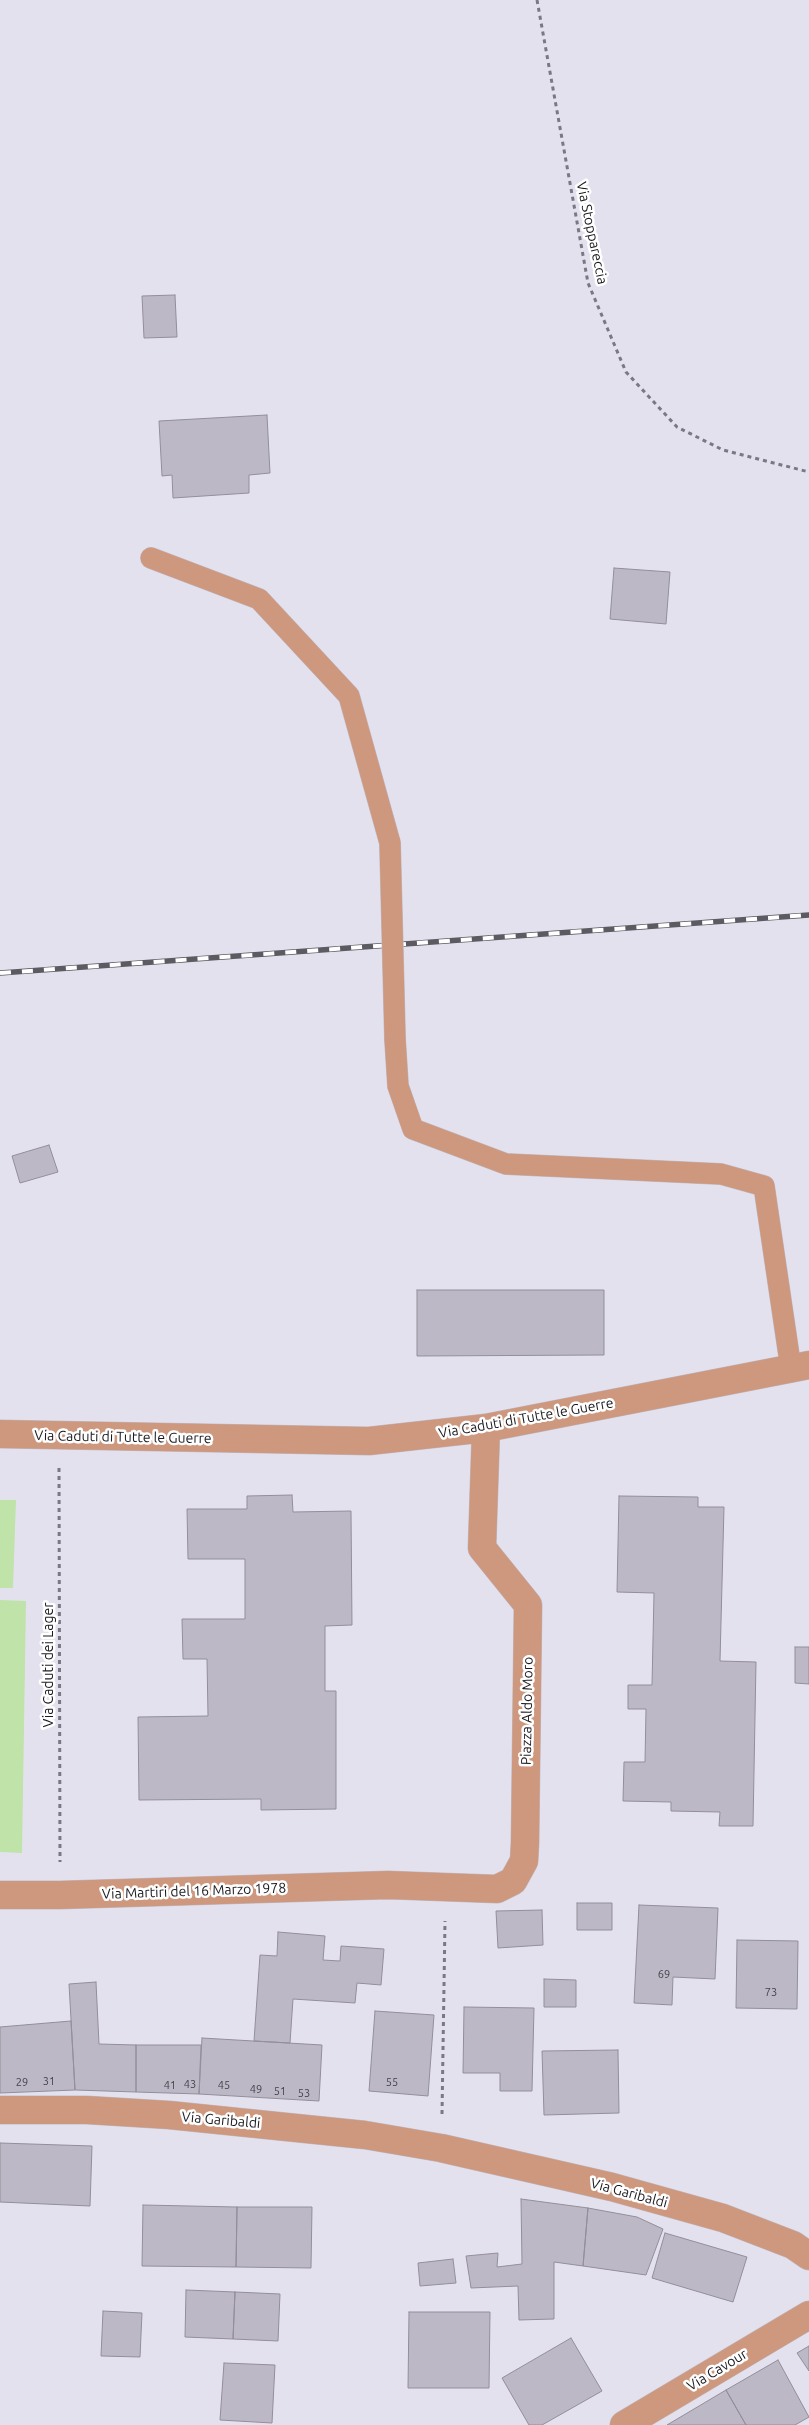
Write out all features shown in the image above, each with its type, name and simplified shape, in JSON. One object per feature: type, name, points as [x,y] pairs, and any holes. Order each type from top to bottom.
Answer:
[{"type":"street","name":"Via Caduti di Tutte le Guerre","points":[[0,1434],[369,1441],[486,1428],[800,1367]]},
{"type":"street","name":"Piazza Aldo Moro","points":[[388,1885],[497,1889],[514,1881],[524,1862],[528,1605],[482,1548],[486,1428]]},
{"type":"street","name":"Via Martiri del 16 Marzo 1978","points":[[0,1895],[60,1895],[388,1885]]},
{"type":"street","name":"Via Garibaldi","points":[[0,2110],[87,2110],[169,2115],[302,2127],[441,2148],[612,2187],[723,2218],[793,2245],[809,2256]]},
{"type":"street","name":"Via Cavour","points":[[624,2425],[809,2315]]},
{"type":"lane","points":[[151,558],[259,599],[349,696],[390,843],[398,1086],[413,1129],[506,1164],[721,1174],[764,1186],[800,1367]]},
{"type":"path","name":"Via Stoppareccia","points":[[537,0],[588,283],[626,372],[677,427],[723,450],[809,472]]},
{"type":"path","name":"Via Caduti dei Lager","points":[[58,1435],[60,1895]]},
{"type":"path","points":[[441,2148],[446,1888]]},
{"type":"green space","points":[[0,1500],[16,1500],[13,1588],[0,1588]]},
{"type":"green space","points":[[0,1600],[26,1601],[22,1853],[0,1852]]},
{"type":"building","points":[[175,295],[177,337],[144,338],[142,296]]},
{"type":"building","points":[[267,415],[270,473],[249,475],[249,493],[173,498],[172,475],[162,476],[159,421]]},
{"type":"building","points":[[614,568],[670,572],[666,624],[610,619]]},
{"type":"building","points":[[49,1145],[58,1172],[20,1183],[12,1156]]},
{"type":"building","points":[[417,1290],[604,1290],[604,1355],[417,1356]]},
{"type":"building","points":[[292,1495],[293,1512],[351,1511],[352,1625],[325,1626],[325,1691],[336,1691],[336,1809],[261,1810],[261,1799],[139,1800],[138,1717],[208,1716],[207,1659],[183,1659],[182,1619],[245,1619],[245,1559],[188,1559],[187,1509],[247,1509],[247,1496]]},
{"type":"building","points":[[619,1496],[698,1497],[698,1507],[724,1507],[720,1661],[756,1662],[753,1826],[719,1826],[720,1812],[671,1811],[671,1802],[623,1801],[624,1762],[645,1762],[646,1709],[628,1709],[628,1685],[652,1685],[654,1593],[617,1592]]},
{"type":"building","points":[[795,1647],[809,1647],[809,1684],[795,1683]]},
{"type":"building","points":[[577,1903],[612,1903],[612,1930],[577,1930]]},
{"type":"building","points":[[639,1905],[718,1908],[715,1979],[673,1977],[672,2005],[634,2003]]},
{"type":"building","points":[[542,1910],[543,1945],[498,1948],[496,1911]]},
{"type":"building","points":[[278,1932],[325,1936],[323,1960],[340,1961],[341,1946],[384,1949],[381,1985],[357,1983],[355,2003],[293,1999],[290,2043],[254,2041],[260,1955],[277,1956]]},
{"type":"building","points":[[737,1940],[798,1941],[797,2009],[736,2008]]},
{"type":"building","points":[[544,1979],[576,1980],[576,2007],[544,2007]]},
{"type":"building","points":[[96,1982],[99,2044],[136,2045],[136,2092],[75,2090],[69,1984]]},
{"type":"building","points":[[464,2007],[534,2008],[532,2091],[500,2091],[500,2073],[463,2073]]},
{"type":"building","points":[[375,2011],[434,2015],[428,2096],[369,2091]]},
{"type":"building","points":[[71,2021],[75,2090],[0,2093],[0,2027]]},
{"type":"building","points":[[202,2038],[322,2045],[319,2101],[199,2094]]},
{"type":"building","points":[[136,2045],[201,2045],[199,2094],[136,2092]]},
{"type":"building","points":[[618,2050],[619,2113],[544,2115],[542,2051]]},
{"type":"building","points":[[0,2143],[92,2146],[90,2206],[0,2202]]},
{"type":"building","points":[[521,2199],[588,2208],[583,2266],[554,2262],[554,2319],[519,2320],[518,2286],[471,2288],[466,2256],[498,2253],[497,2267],[522,2264]]},
{"type":"building","points":[[143,2205],[237,2207],[236,2267],[142,2266]]},
{"type":"building","points":[[237,2207],[312,2207],[311,2268],[236,2267]]},
{"type":"building","points":[[588,2208],[637,2217],[663,2229],[646,2275],[583,2266]]},
{"type":"building","points":[[665,2233],[747,2257],[733,2302],[652,2278]]},
{"type":"building","points":[[453,2259],[456,2283],[420,2286],[418,2263]]},
{"type":"building","points":[[186,2290],[235,2292],[233,2339],[185,2337]]},
{"type":"building","points":[[235,2292],[280,2294],[278,2341],[233,2339]]},
{"type":"building","points":[[103,2311],[142,2313],[140,2357],[101,2356]]},
{"type":"building","points":[[409,2312],[490,2312],[489,2388],[408,2388]]},
{"type":"building","points":[[571,2338],[602,2391],[542,2425],[529,2425],[502,2378]]},
{"type":"building","points":[[809,2346],[809,2371],[797,2353]]},
{"type":"building","points":[[778,2360],[809,2417],[795,2425],[746,2425],[726,2390]]},
{"type":"building","points":[[224,2363],[275,2365],[272,2423],[220,2420]]},
{"type":"building","points":[[726,2390],[746,2425],[667,2425]]},
{"type":"railway","points":[[0,973],[809,915]]}]
